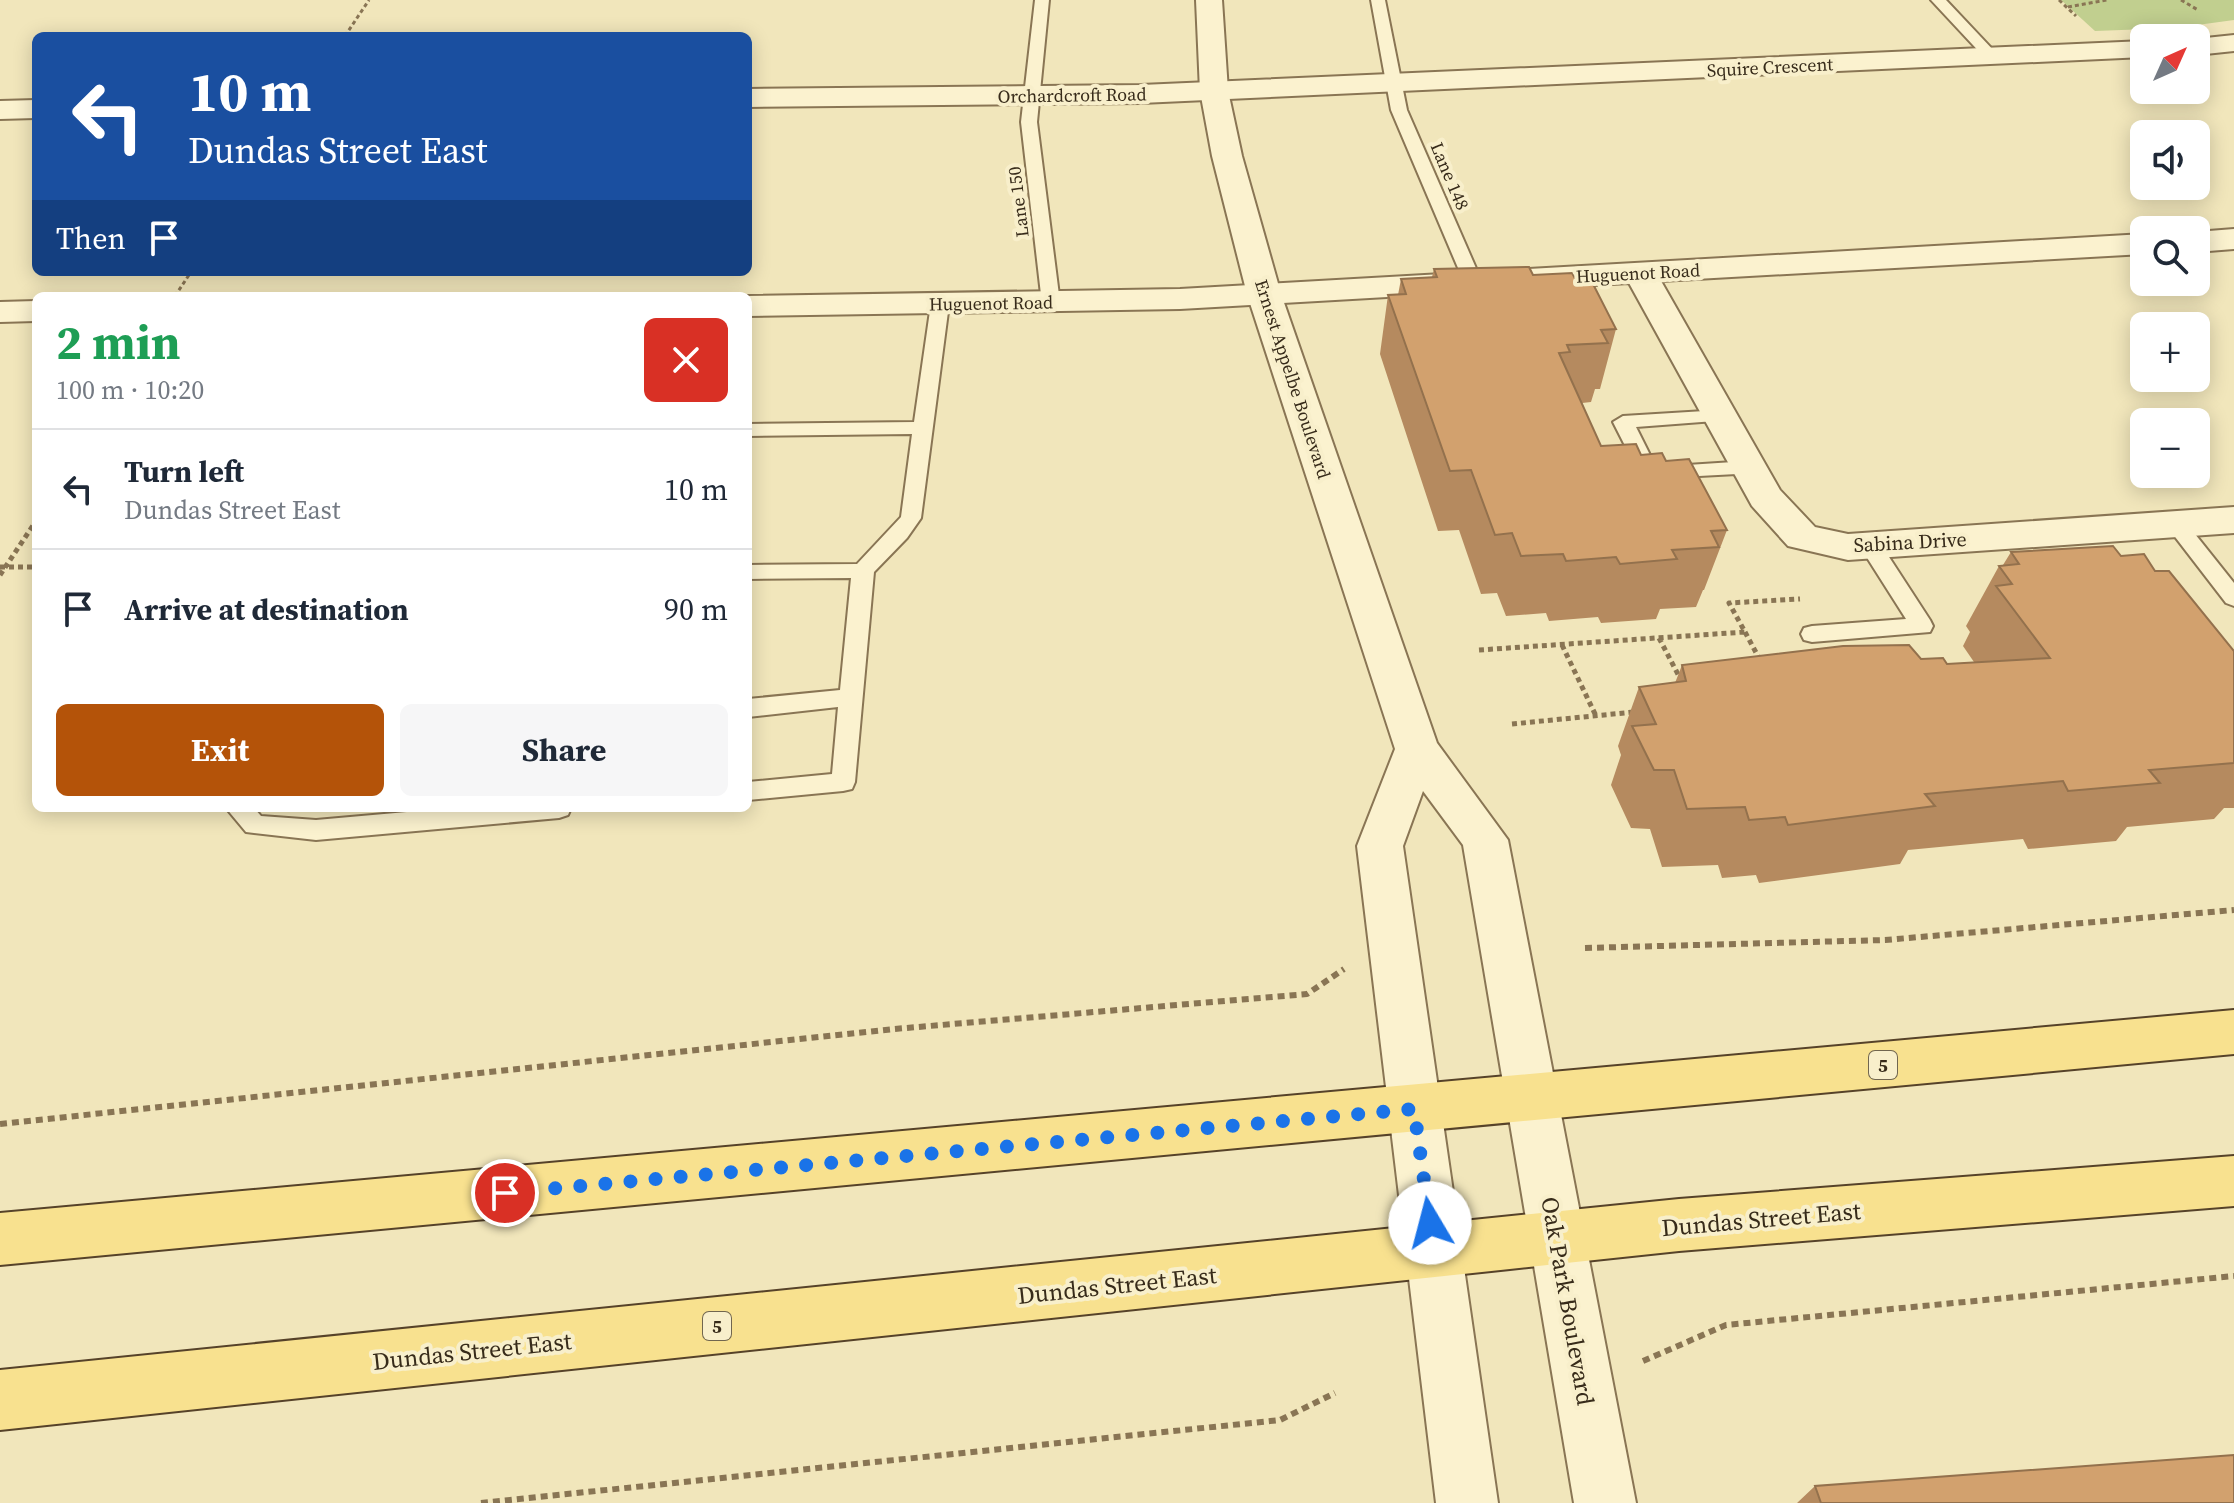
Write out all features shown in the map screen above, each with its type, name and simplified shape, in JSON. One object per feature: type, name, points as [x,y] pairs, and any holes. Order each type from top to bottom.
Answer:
[{"type":"main road","name":"5","points":[[0,1239],[2234,1032]]},
{"type":"main road","name":"Dundas Street East","points":[[0,1400],[1679,1225],[2234,1181]]},
{"type":"street","name":"Ernest Appelbe Boulevard","points":[[1209,0],[1214,91],[1227,156],[1264,294],[1417,749],[1485,840],[1531,1099]]},
{"type":"street","points":[[2210,46],[2234,43]]},
{"type":"street","name":"Squire Crescent","points":[[1396,84],[2130,50]]},
{"type":"street","name":"Orchardcroft Road","points":[[752,98],[1033,96],[1396,84]]},
{"type":"street","points":[[0,110],[32,109]]},
{"type":"street","points":[[2210,241],[2234,239]]},
{"type":"street","name":"Huguenot Road","points":[[752,306],[1051,303],[1264,294],[2130,245]]},
{"type":"street","name":"Sabina Drive","points":[[1640,273],[1765,497],[1802,537],[1848,547],[2234,520]]},
{"type":"street","points":[[1417,749],[1380,846],[1467,1503]]},
{"type":"street","name":"Oak Park Boulevard","points":[[1531,1099],[1605,1503]]},
{"type":"lane","name":"Lane 150","points":[[1042,0],[1029,122],[1051,303]]},
{"type":"lane","name":"Lane 148","points":[[1378,0],[1399,110],[1473,282]]},
{"type":"lane","points":[[1938,0],[1991,56]]},
{"type":"lane","points":[[752,791],[843,782],[863,571],[873,555],[902,534],[911,518],[940,304]]},
{"type":"lane","points":[[1721,416],[1623,422],[1649,474],[1749,468]]},
{"type":"lane","points":[[752,430],[924,428]]},
{"type":"lane","points":[[2176,524],[2234,598]]},
{"type":"lane","points":[[1812,634],[1922,626],[1870,545]]},
{"type":"lane","points":[[752,572],[863,571]]},
{"type":"lane","points":[[752,708],[850,697]]},
{"type":"lane","points":[[242,812],[255,825],[316,830],[515,812]]},
{"type":"path","points":[[348,32],[369,0]]},
{"type":"path","points":[[2067,7],[2107,0]]},
{"type":"path","points":[[0,575],[32,528]]},
{"type":"path","points":[[0,567],[32,567]]},
{"type":"path","points":[[1766,672],[1729,603],[1803,599]]},
{"type":"path","points":[[1479,650],[1745,632]]},
{"type":"path","points":[[1659,638],[1688,693]]},
{"type":"path","points":[[1562,645],[1596,716]]},
{"type":"path","points":[[1512,724],[1639,712]]},
{"type":"path","points":[[1585,948],[1885,940],[2234,910]]},
{"type":"path","points":[[0,1124],[894,1029],[1307,994],[1340,969],[1396,965]]},
{"type":"path","points":[[1643,1361],[1726,1325],[2234,1276]]},
{"type":"path","points":[[481,1503],[1280,1420],[1335,1393]]},
{"type":"green space","points":[[2061,0],[2234,0],[2234,20],[2204,24],[2130,24],[2130,30],[2095,31]]},
{"type":"building","points":[[1529,267],[1533,275],[1572,273],[1577,282],[1592,282],[1616,329],[1601,330],[1608,343],[1567,345],[1570,352],[1559,353],[1601,446],[1636,444],[1641,455],[1662,453],[1666,461],[1689,459],[1727,530],[1711,531],[1719,547],[1672,550],[1677,559],[1620,564],[1616,557],[1566,561],[1563,554],[1521,556],[1512,533],[1495,535],[1471,470],[1450,471],[1388,295],[1406,294],[1401,279],[1437,277],[1434,269]]},
{"type":"building","points":[[2113,546],[2121,556],[2144,554],[2155,571],[2169,571],[2234,651],[2234,763],[2149,770],[2160,783],[2068,791],[2063,781],[1925,794],[1935,806],[1788,825],[1785,817],[1749,820],[1745,807],[1687,809],[1674,770],[1654,770],[1632,726],[1656,724],[1639,687],[1686,681],[1682,665],[1843,646],[1909,645],[1921,659],[1943,658],[1947,664],[2050,658],[1996,586],[2012,584],[1999,566],[2019,564],[2011,552]]},
{"type":"building","points":[[2234,1455],[2234,1503],[1821,1503],[1815,1486]]},
{"type":"route","points":[[505,1193],[1414,1109],[1430,1223]]}]
